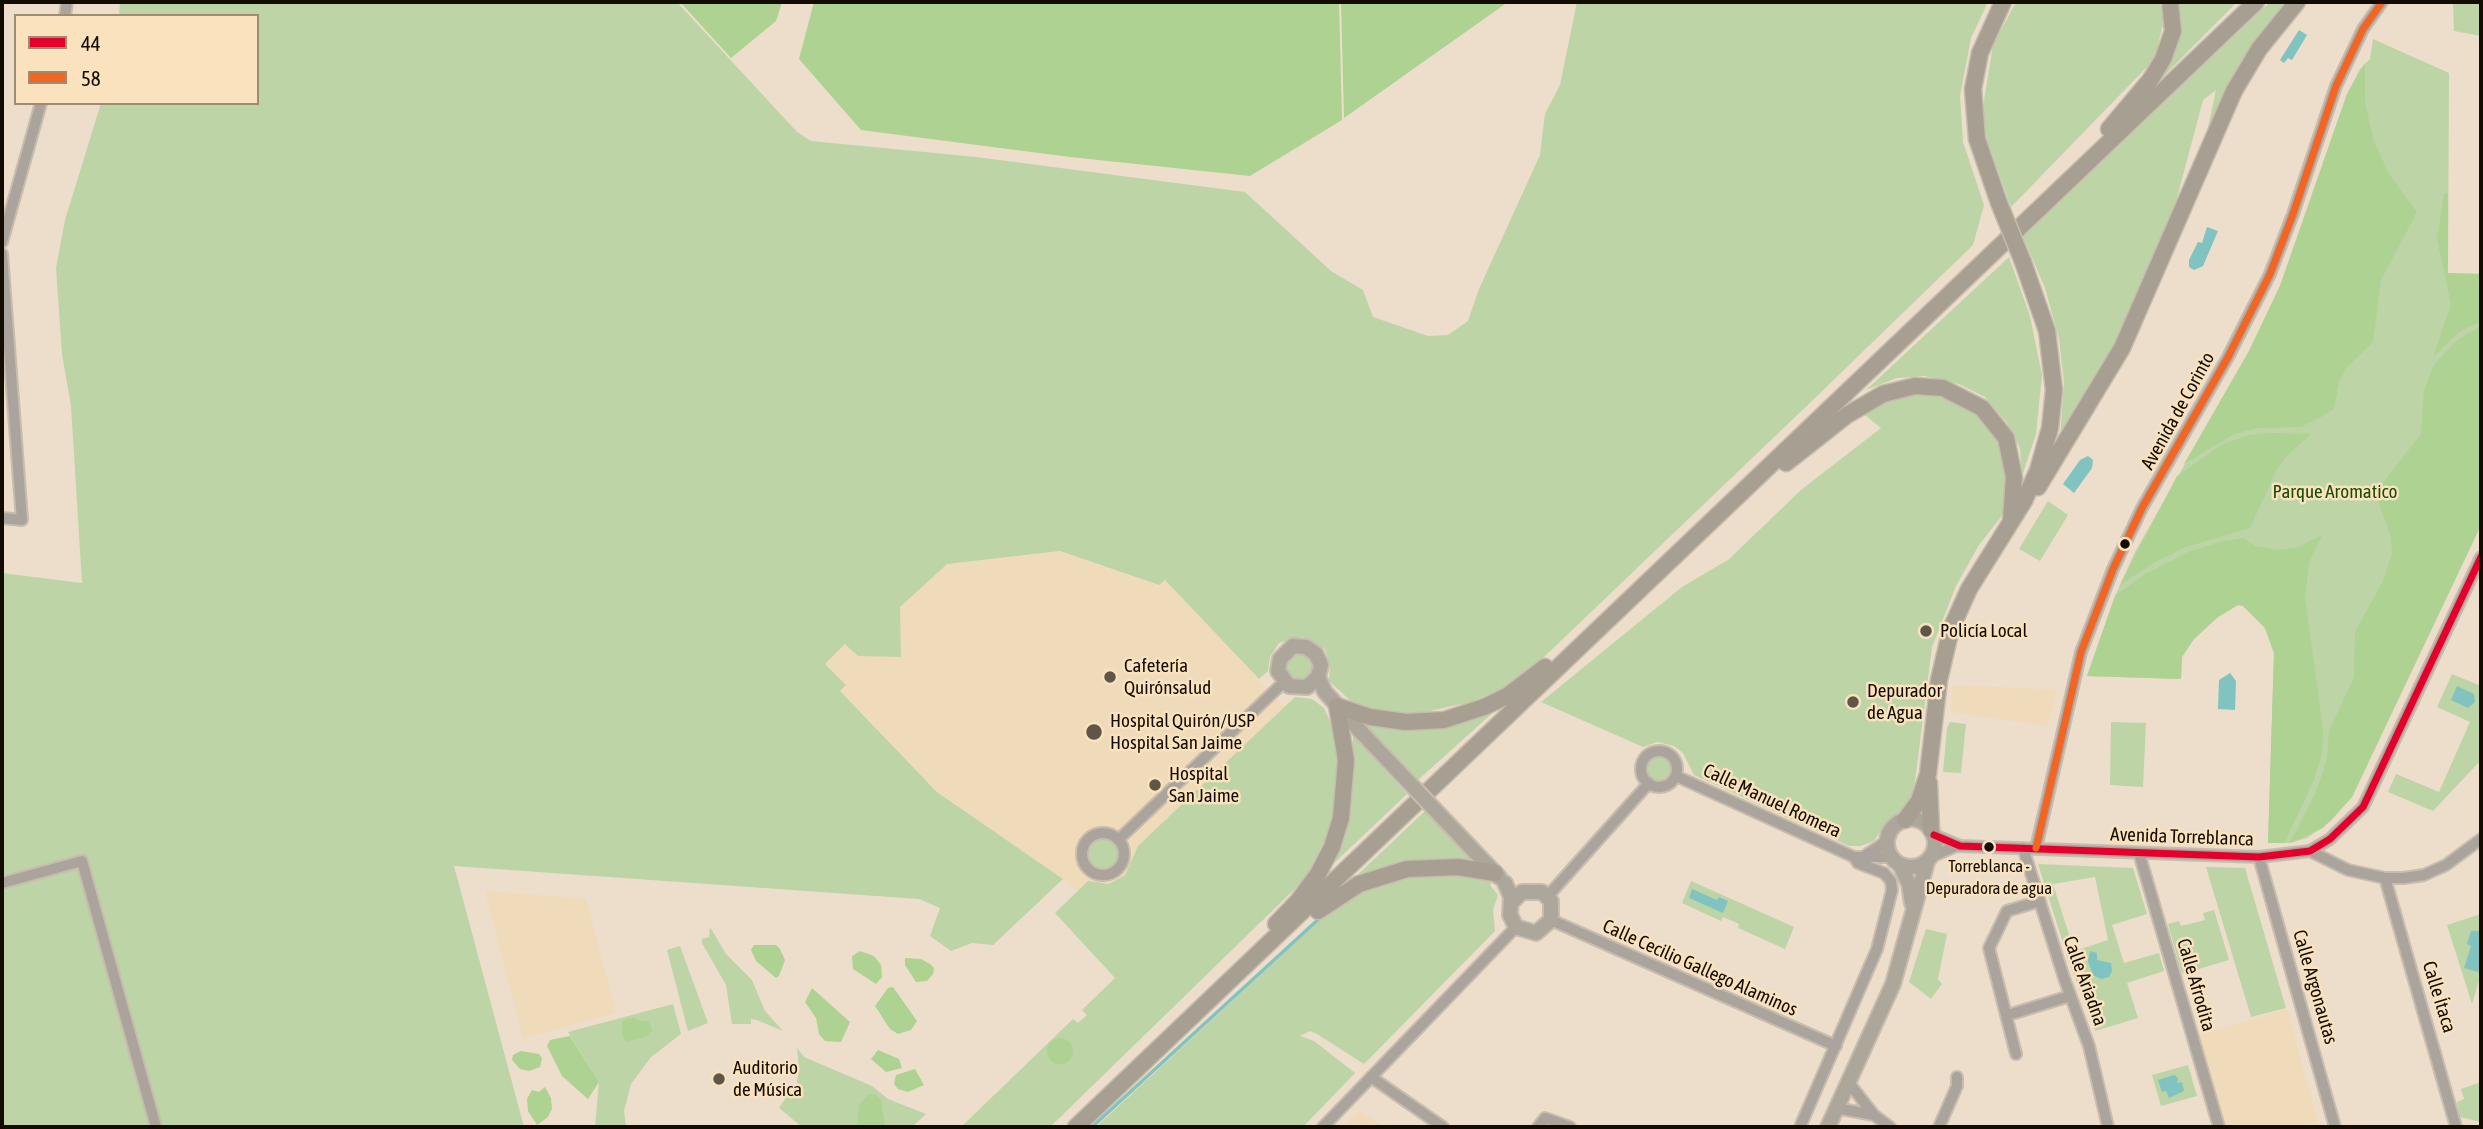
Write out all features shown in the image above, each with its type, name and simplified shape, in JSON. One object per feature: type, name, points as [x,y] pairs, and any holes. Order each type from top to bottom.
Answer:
[{"type":"highway","points":[[1932,832],[1928,774],[1939,680],[1951,629],[1969,589],[2024,501],[2038,470],[2050,428],[2054,390],[2047,331],[1977,139],[1973,89],[1980,53],[2003,2]]},
{"type":"highway","points":[[2031,215],[2042,197],[2104,134],[2151,79],[2174,31],[2170,2]]},
{"type":"highway","points":[[1081,1122],[2256,2]]},
{"type":"highway","points":[[2024,501],[2053,466],[2122,348],[2234,91],[2259,49],[2297,2]]},
{"type":"highway","points":[[1730,503],[1756,487],[1869,401],[1899,388],[1929,386],[1943,388],[1971,401],[1999,426],[2013,463],[2011,523]]},
{"type":"highway","points":[[1337,706],[1370,717],[1406,722],[1444,720],[1484,708],[1530,680],[1614,605],[1647,582]]},
{"type":"highway","points":[[1081,1122],[1104,1095],[1298,901],[1318,874],[1338,828],[1346,776],[1345,742],[1337,706]]},
{"type":"highway","points":[[1905,820],[1919,801],[1928,774]]},
{"type":"highway","points":[[1081,1122],[1320,909],[1342,893],[1370,880],[1407,869],[1458,867],[1500,878]]},
{"type":"main road","points":[[1325,692],[1307,687],[1294,688],[1284,682],[1278,671],[1280,659],[1287,649],[1300,646],[1311,649],[1319,659],[1318,677],[1325,692],[1517,897]]},
{"type":"main road","points":[[1307,687],[1318,677]]},
{"type":"main road","points":[[1828,1127],[1893,985],[1913,908],[1935,846],[1932,832],[1917,820],[1905,820],[1891,830],[1887,841],[1909,884],[1913,908]]},
{"type":"main road","points":[[1895,861],[1917,867],[1929,859]]},
{"type":"main road","points":[[1535,890],[1547,897],[1553,907],[1551,920],[1536,933],[1516,927],[1510,915],[1517,897],[1535,890]]},
{"type":"street","name":"Avenida de Corinto","points":[[2036,848],[2081,652],[2113,569],[2142,508],[2228,357],[2270,274],[2293,215],[2336,86],[2363,29],[2382,2]]},
{"type":"street","points":[[2,242],[40,105]]},
{"type":"street","points":[[2,254],[8,409],[22,520],[2,518]]},
{"type":"street","name":"Avenida Torreblanca","points":[[1958,845],[2259,857],[2310,851],[2330,839],[2363,807],[2481,557]]},
{"type":"street","points":[[1118,840],[1284,682]]},
{"type":"street","points":[[1654,752],[1665,752],[1674,759],[1676,776],[1664,786],[1649,783],[1643,775],[1642,764],[1654,752]]},
{"type":"street","name":"Calle Manuel Romera","points":[[1676,776],[1854,857],[1858,863],[1888,877],[1892,890],[1877,949],[1836,1046]]},
{"type":"street","points":[[1547,897],[1649,783]]},
{"type":"street","points":[[1932,832],[1958,845]]},
{"type":"street","points":[[2310,851],[2339,867],[2385,878],[2424,876],[2455,859],[2481,839]]},
{"type":"street","points":[[1866,855],[1887,841]]},
{"type":"street","points":[[1929,859],[1958,845]]},
{"type":"street","name":"Calle Ariadna","points":[[2023,848],[2070,996],[2090,1046],[2108,1127]]},
{"type":"street","name":"Calle Afrodita","points":[[2139,852],[2219,1127]]},
{"type":"street","points":[[1854,857],[1866,855],[1895,861]]},
{"type":"street","name":"Calle Argonautas","points":[[2259,857],[2335,1127]]},
{"type":"street","points":[[2,883],[82,861],[156,1127]]},
{"type":"street","name":"Calle Ítaca","points":[[2385,878],[2456,1127]]},
{"type":"street","points":[[2016,1054],[1989,948],[2007,911],[2040,901]]},
{"type":"street","name":"Calle Cecilio Gallego Alaminos","points":[[1551,920],[1836,1046]]},
{"type":"street","points":[[1323,1127],[1516,927]]},
{"type":"street","points":[[2008,1015],[2070,996]]},
{"type":"street","points":[[1800,1127],[1836,1046]]},
{"type":"street","points":[[1371,1077],[1443,1127]]},
{"type":"street","points":[[1938,1127],[1957,1086],[1957,1077]]},
{"type":"street","points":[[1849,1083],[1874,1115],[1891,1127]]},
{"type":"street","points":[[1836,1108],[1874,1115]]},
{"type":"street","points":[[1538,1127],[1547,1118],[1570,1127]]},
{"type":"shaded area","name":"Hospital Quirón/USP Hospital San Jaime","points":[[1060,552],[1159,586],[1165,580],[1285,708],[1142,935],[938,791],[804,653],[833,577]]},
{"type":"shaded area","points":[[1953,685],[2057,690],[2048,726],[1951,712]]},
{"type":"shaded area","points":[[485,891],[586,899],[616,1013],[523,1038]]},
{"type":"shaded area","points":[[2287,1009],[2319,1127],[2227,1127],[2199,1035]]},
{"type":"shaded area","points":[[1359,1110],[1384,1127],[1343,1127]]},
{"type":"green space","points":[[120,2],[677,2],[797,132],[811,141],[976,157],[1245,192],[1331,271],[1363,290],[1373,317],[1428,336],[1448,335],[1468,321],[1479,289],[1540,155],[1545,114],[1560,85],[1577,2],[1988,2],[1971,38],[1960,96],[1963,142],[1984,205],[1973,245],[1545,656],[1508,686],[1471,702],[1411,715],[1382,713],[1353,703],[1329,681],[1330,665],[1325,649],[1303,637],[1279,643],[1270,657],[1268,671],[1259,679],[1165,580],[1159,585],[1060,551],[947,564],[900,607],[901,657],[858,656],[845,644],[825,664],[846,685],[840,691],[937,792],[1063,879],[993,945],[972,943],[951,951],[930,936],[940,908],[919,899],[454,866],[524,1127],[2,1127],[2,573],[82,583],[71,406],[62,354],[56,268],[65,220],[100,105],[259,105],[259,14],[119,14]]},
{"type":"green space","points":[[680,2],[782,2],[776,21],[731,58]]},
{"type":"green space","points":[[814,2],[1339,2],[1342,120],[1250,176],[1070,157],[861,130],[799,59]]},
{"type":"green space","points":[[1341,2],[1508,2],[1344,118]]},
{"type":"green space","points":[[2016,2],[2160,2],[2164,21],[2156,52],[2147,67],[2011,207],[1987,140],[1983,107],[1993,45]]},
{"type":"green space","points":[[2177,2],[2237,2],[2154,86],[2170,62],[2178,40]]},
{"type":"green space","points":[[2270,2],[2289,2],[2206,137],[2216,90],[2203,100],[2169,228],[2120,338],[2060,439],[2064,382],[2059,339],[2045,288],[2023,237]]},
{"type":"green space","points":[[2453,2],[2481,2],[2481,36],[2454,31]]},
{"type":"green space","name":"Parque Aromatico","points":[[2373,39],[2449,73],[2448,273],[2481,274],[2481,525],[2352,797],[2331,821],[2307,838],[2290,843],[2268,843],[2274,653],[2265,628],[2243,606],[2238,605],[2218,617],[2194,639],[2182,657],[2181,679],[2087,676],[2115,596],[2135,552],[2249,351],[2280,286],[2347,94],[2360,69],[2370,59]]},
{"type":"green space","points":[[2365,63],[2365,103],[2374,142],[2389,174],[2417,212],[2381,280],[2373,342],[2347,367],[2339,382],[2334,409],[2301,427],[2258,428],[2234,434],[2184,464],[2249,351],[2280,286],[2347,94]]},
{"type":"green space","points":[[2444,193],[2448,193],[2448,273],[2481,274],[2481,321],[2459,332],[2433,357],[2451,304],[2437,239]]},
{"type":"green space","points":[[2009,257],[2030,316],[2042,375],[2036,434],[2022,476],[2020,448],[2007,423],[1985,397],[1959,384],[1925,376],[1897,378],[1866,390]]},
{"type":"green space","points":[[2481,326],[2481,525],[2352,797],[2323,828],[2290,843],[2316,792],[2327,759],[2329,731],[2354,677],[2355,632],[2383,581],[2392,554],[2391,536],[2377,499],[2378,489],[2421,434],[2424,391],[2433,366],[2456,341]]},
{"type":"green space","points":[[1908,393],[1941,393],[1973,407],[1994,428],[2006,456],[2006,502],[2001,517],[1979,545],[1956,586],[1932,647],[1913,797],[1904,810],[1888,820],[1874,841],[1861,846],[1849,846],[1694,775],[1683,753],[1674,746],[1657,742],[1643,747],[1541,702],[1682,587],[1728,560],[1801,490],[1881,428],[1861,412],[1880,401]]},
{"type":"green space","points":[[2311,434],[2289,453],[2277,469],[2250,528],[2186,547],[2155,562],[2120,585],[2177,476],[2223,444],[2249,435]]},
{"type":"green space","points":[[2048,501],[2068,515],[2040,561],[2019,549]]},
{"type":"green space","points":[[2322,535],[2309,563],[2305,599],[2323,729],[2322,753],[2314,780],[2284,843],[2268,843],[2274,653],[2265,628],[2243,606],[2238,605],[2218,617],[2194,639],[2182,657],[2181,679],[2087,676],[2115,596],[2145,574],[2188,552],[2224,541],[2243,538],[2255,546],[2278,550],[2298,547]]},
{"type":"green space","points":[[1299,653],[1309,657],[1313,667],[1309,677],[1299,681],[1289,677],[1285,667],[1289,657]]},
{"type":"green space","points":[[2452,674],[2481,686],[2481,760],[2433,811],[2388,792],[2396,774],[2439,792],[2470,722],[2437,707]]},
{"type":"green space","points":[[1295,697],[1312,699],[1324,708],[1333,728],[1339,753],[1332,825],[1306,878],[1050,1127],[961,1127],[1073,1019],[1078,1023],[1087,1015],[1082,1010],[1115,978],[1055,913],[1088,881],[1109,884],[1125,875],[1138,846]]},
{"type":"green space","points":[[1499,707],[1418,780],[1362,721]]},
{"type":"green space","points":[[1950,722],[1966,724],[1961,773],[1943,772],[1947,728]]},
{"type":"green space","points":[[2111,722],[2146,723],[2143,787],[2110,785]]},
{"type":"green space","points":[[1353,736],[1407,794],[1329,868],[1346,829],[1352,802]]},
{"type":"green space","points":[[1659,757],[1668,760],[1671,769],[1668,778],[1659,781],[1650,778],[1647,769],[1650,760]]},
{"type":"green space","points":[[1425,811],[1470,858],[1467,861],[1353,879]]},
{"type":"green space","points":[[1103,839],[1109,840],[1117,848],[1117,860],[1109,868],[1103,869],[1097,868],[1089,860],[1088,854],[1089,848],[1097,840]]},
{"type":"green space","points":[[2038,864],[2133,868],[2147,914],[2112,925],[2124,963],[2159,953],[2164,971],[2127,983],[2138,1018],[2095,1031],[2066,954],[2108,940],[2095,877],[2053,884],[2071,941],[2063,943]]},
{"type":"green space","points":[[2206,867],[2245,868],[2286,1008],[2251,1017]]},
{"type":"green space","points":[[1410,874],[1461,874],[1492,882],[1490,885],[1498,895],[1493,910],[1495,931],[1364,1064],[1317,1034],[1310,1031],[1300,1036],[1314,1041],[1355,1073],[1303,1127],[1096,1127],[1334,907],[1358,893],[1410,877]]},
{"type":"green space","points":[[1691,881],[1794,927],[1785,949],[1738,928],[1739,924],[1723,917],[1721,921],[1682,903]]},
{"type":"green space","points":[[2214,910],[2229,960],[2182,974],[2168,924],[2179,921],[2181,926],[2205,920],[2203,913]]},
{"type":"green space","points":[[2481,914],[2481,974],[2472,1004],[2447,925]]},
{"type":"green space","points":[[710,927],[726,954],[752,980],[765,1011],[783,1031],[751,1019],[751,1024],[732,1024],[726,985],[702,943],[702,939],[709,937]]},
{"type":"green space","points":[[1926,929],[1947,934],[1938,979],[1942,984],[1931,999],[1909,982]]},
{"type":"green space","points":[[754,945],[776,945],[780,949],[785,960],[779,976],[776,978],[756,961],[751,950]]},
{"type":"green space","points":[[680,946],[708,1023],[688,1031],[667,950]]},
{"type":"green space","points":[[860,951],[874,956],[881,965],[882,977],[876,984],[853,969],[852,956]]},
{"type":"green space","points":[[905,958],[921,959],[930,964],[934,968],[933,974],[927,981],[916,982],[905,965]]},
{"type":"green space","points":[[893,987],[917,1021],[911,1030],[898,1034],[890,1029],[875,1006],[888,988]]},
{"type":"green space","points":[[812,988],[850,1022],[841,1042],[825,1041],[819,1034],[816,1018],[805,1002]]},
{"type":"green space","points":[[673,1004],[681,1034],[651,1057],[631,1084],[624,1111],[626,1127],[595,1127],[599,1082],[568,1032]]},
{"type":"green space","points":[[634,1017],[638,1021],[649,1021],[652,1030],[648,1036],[627,1042],[622,1036],[622,1021]]},
{"type":"green space","points":[[570,1036],[599,1082],[588,1099],[562,1076],[547,1046],[550,1040]]},
{"type":"green space","points":[[1060,1038],[1069,1042],[1073,1051],[1069,1060],[1060,1064],[1051,1060],[1047,1051],[1051,1042]]},
{"type":"green space","points":[[797,1048],[804,1057],[872,1086],[888,1099],[926,1114],[912,1127],[802,1127],[779,1108],[789,1093],[793,1095],[796,1088],[799,1069]]},
{"type":"green space","points":[[878,1050],[899,1059],[902,1068],[886,1072],[871,1059]]},
{"type":"green space","points":[[521,1051],[539,1054],[542,1058],[540,1067],[529,1071],[520,1069],[512,1060],[513,1055]]},
{"type":"green space","points":[[2188,1065],[2197,1096],[2161,1106],[2152,1075]]},
{"type":"green space","points":[[915,1069],[924,1085],[908,1092],[898,1089],[894,1084],[896,1075]]},
{"type":"green space","points":[[2481,1082],[2481,1122],[2460,1117],[2457,1102],[2464,1099],[2461,1089]]},
{"type":"green space","points":[[545,1087],[551,1098],[552,1109],[548,1117],[537,1125],[528,1111],[527,1099],[532,1090],[539,1092]]},
{"type":"green space","points":[[869,1094],[876,1095],[881,1100],[885,1127],[857,1127],[859,1105]]},
{"type":"water","points":[[2299,30],[2307,35],[2292,60],[2288,58],[2284,63],[2280,60]]},
{"type":"water","points":[[2207,227],[2218,231],[2203,266],[2194,270],[2189,267],[2189,260],[2198,242],[2202,243]]},
{"type":"water","points":[[2088,456],[2093,460],[2092,468],[2074,493],[2063,484],[2080,460]]},
{"type":"water","points":[[2230,673],[2236,681],[2235,710],[2218,709],[2219,680]]},
{"type":"water","points":[[2457,686],[2474,694],[2475,702],[2468,708],[2451,700]]},
{"type":"water","points":[[1692,889],[1717,900],[1719,897],[1728,901],[1723,913],[1689,898]]},
{"type":"water","points":[[2471,931],[2481,931],[2481,961],[2478,972],[2464,968],[2471,946],[2467,944]]},
{"type":"water","points":[[2090,951],[2097,953],[2097,960],[2111,963],[2112,971],[2109,977],[2101,979],[2093,975],[2088,961]]},
{"type":"water","points":[[2174,1075],[2178,1078],[2177,1083],[2182,1082],[2184,1091],[2169,1098],[2166,1091],[2162,1092],[2158,1080]]},
{"type":"waterway","points":[[1092,1127],[1322,916]]},
{"type":"transit line","name":"58","points":[[2036,848],[2081,652],[2113,569],[2142,508],[2228,357],[2270,274],[2336,86],[2363,29],[2382,2]]},
{"type":"transit line","name":"44","points":[[1934,835],[1960,846],[2259,857],[2310,851],[2330,839],[2363,807],[2481,557]]},
{"type":"place","name":"Policía Local","points":[[1926,631]]},
{"type":"place","name":"Cafetería Quirónsalud","points":[[1110,677]]},
{"type":"place","name":"Depurador de Agua","points":[[1853,702]]},
{"type":"place","name":"Hospital Quirón/USP Hospital San Jaime","points":[[1094,732]]},
{"type":"place","name":"Hospital San Jaime","points":[[1155,785]]},
{"type":"place","name":"Torreblanca - Depuradora de agua","points":[[1989,847]]},
{"type":"place","name":"Auditorio de Música","points":[[719,1079]]}]
